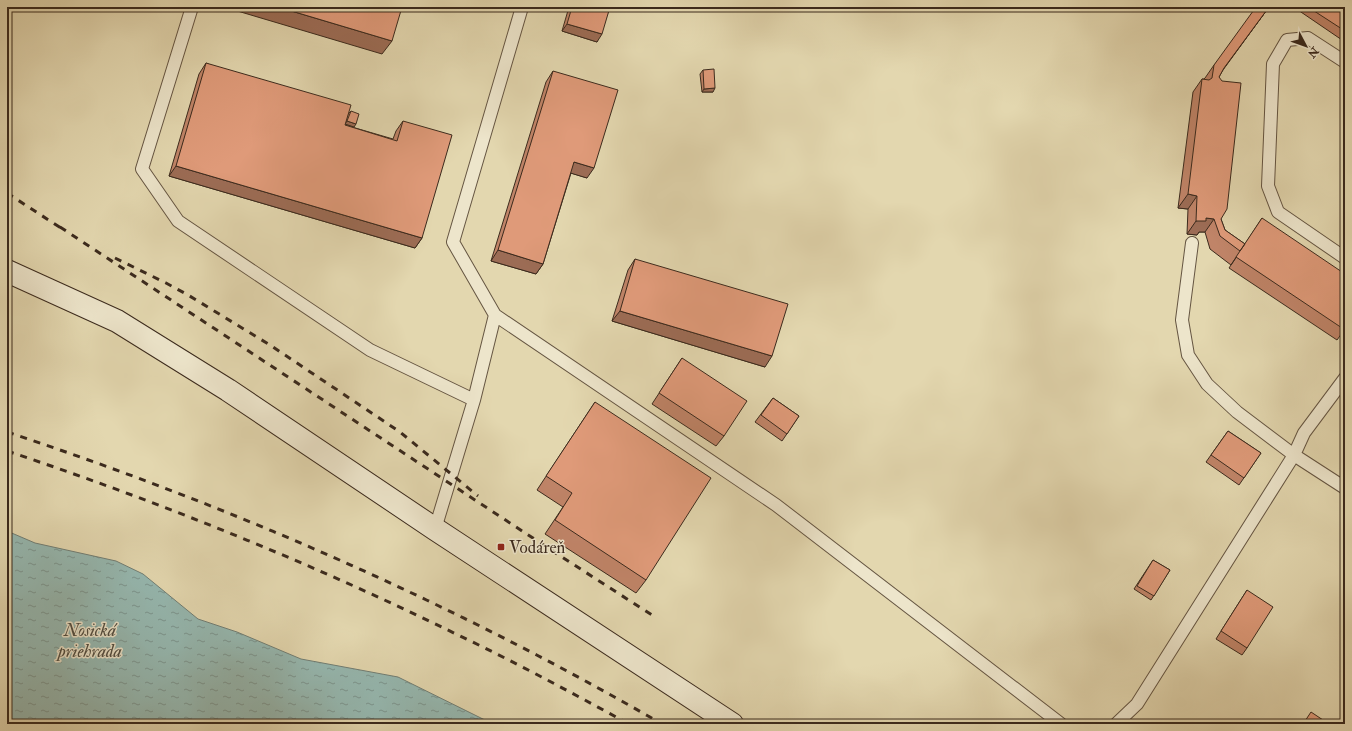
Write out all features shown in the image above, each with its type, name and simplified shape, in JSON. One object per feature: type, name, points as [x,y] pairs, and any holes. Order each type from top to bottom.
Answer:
[{"type":"street","points":[[7,271],[117,321],[228,390],[435,529],[732,724]]},
{"type":"lane","points":[[192,7],[142,169],[178,220],[370,350],[474,400]]},
{"type":"lane","points":[[522,7],[453,242],[495,315],[776,505],[1061,724]]},
{"type":"lane","points":[[1345,62],[1308,38],[1286,40],[1273,64],[1268,186],[1278,212],[1345,258]]},
{"type":"lane","points":[[1192,243],[1182,320],[1188,355],[1207,384],[1237,412],[1294,455],[1345,488]]},
{"type":"lane","points":[[435,529],[474,400],[495,315]]},
{"type":"lane","points":[[1116,724],[1137,704],[1294,455],[1304,433],[1345,378]]},
{"type":"water","name":"Nosická priehrada","points":[[7,531],[35,543],[116,561],[143,574],[198,619],[237,632],[301,659],[398,677],[493,724],[7,724]]},
{"type":"building","points":[[278,7],[402,7],[392,41]]},
{"type":"building","points":[[572,7],[610,7],[602,34],[567,24]]},
{"type":"building","points":[[1256,7],[1269,7],[1219,77],[1222,81],[1241,83],[1227,209],[1221,219],[1225,230],[1245,244],[1240,251],[1220,236],[1214,219],[1206,218],[1206,221],[1196,221],[1197,196],[1188,194],[1202,79],[1209,80],[1212,78],[1214,65]]},
{"type":"building","points":[[1308,7],[1345,7],[1345,31]]},
{"type":"building","points":[[206,63],[351,105],[345,125],[397,141],[403,121],[452,135],[422,238],[176,166]]},
{"type":"building","points":[[714,69],[715,88],[704,89],[703,70]]},
{"type":"building","points":[[553,71],[618,90],[594,168],[574,162],[543,264],[498,250]]},
{"type":"building","points":[[351,111],[359,114],[356,124],[347,121]]},
{"type":"building","points":[[1262,218],[1345,274],[1345,330],[1236,257]]},
{"type":"building","points":[[635,259],[788,304],[772,356],[620,311]]},
{"type":"building","points":[[682,358],[747,401],[724,436],[659,393]]},
{"type":"building","points":[[773,398],[799,416],[787,434],[761,415]]},
{"type":"building","points":[[595,402],[711,478],[646,580],[555,520],[572,493],[546,476]]},
{"type":"building","points":[[1228,431],[1261,453],[1244,478],[1211,455]]},
{"type":"building","points":[[1153,560],[1170,570],[1154,596],[1137,586]]},
{"type":"building","points":[[1247,590],[1273,607],[1247,648],[1221,631]]},
{"type":"building","points":[[1311,712],[1329,724],[1303,724]]},
{"type":"railway","points":[[7,193],[64,230]]},
{"type":"railway","points":[[60,227],[655,617]]},
{"type":"railway","points":[[115,258],[188,295],[270,345],[400,432],[478,496]]},
{"type":"railway","points":[[7,432],[176,492],[342,561],[504,638],[584,680],[662,724]]},
{"type":"railway","points":[[7,451],[121,491],[291,558],[401,608],[500,656],[629,724]]},
{"type":"place","name":"Vodáreň","points":[[501,547]]}]
